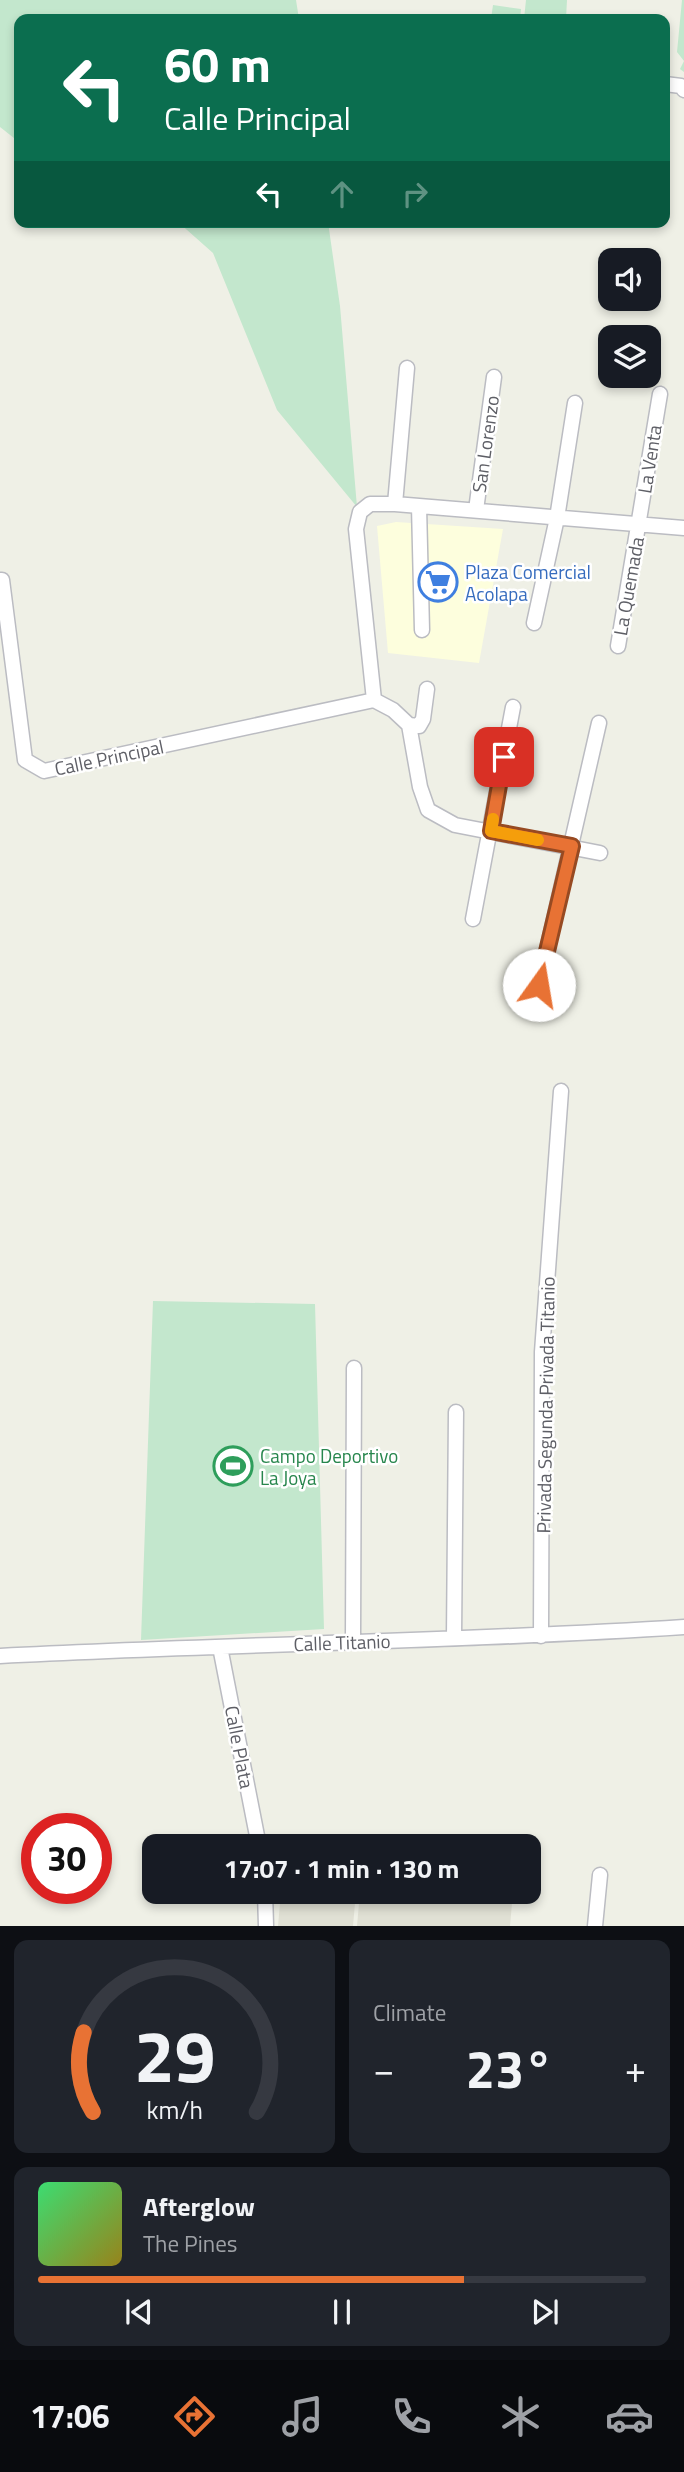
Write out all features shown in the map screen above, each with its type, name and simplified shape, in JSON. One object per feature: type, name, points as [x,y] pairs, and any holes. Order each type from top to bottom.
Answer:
[{"type":"street","points":[[395,504],[407,368]]},
{"type":"street","name":"San Lorenzo","points":[[476,510],[494,377]]},
{"type":"street","name":"La Venta","points":[[638,525],[660,394]]},
{"type":"street","points":[[534,622],[557,518],[575,403]]},
{"type":"street","points":[[427,689],[423,719],[419,726],[409,725],[393,710],[374,701],[356,529],[360,512],[370,504],[684,527]]},
{"type":"street","points":[[419,506],[422,630]]},
{"type":"street","name":"La Quemada","points":[[618,646],[638,525]]},
{"type":"street","name":"Calle Principal","points":[[0,580],[25,760],[44,771],[374,701]]},
{"type":"street","points":[[473,919],[513,707]]},
{"type":"street","points":[[539,985],[598,723]]},
{"type":"street","points":[[409,725],[419,787],[428,810],[455,825],[600,853]]},
{"type":"street","name":"Privada Segunda Privada Titanio","points":[[541,1636],[542,1352],[561,1091]]},
{"type":"street","points":[[353,1641],[354,1368]]},
{"type":"street","points":[[454,1638],[456,1412]]},
{"type":"street","name":"Calle Titanio","points":[[0,1657],[353,1641],[541,1636],[684,1627]]},
{"type":"street","name":"Calle Plata","points":[[220,1647],[257,1834]]},
{"type":"street","points":[[595,1926],[600,1875]]},
{"type":"street","points":[[265,1904],[266,1926]]},
{"type":"shaded area","points":[[0,0],[296,0],[298,14],[14,14],[14,138],[0,127]]},
{"type":"shaded area","points":[[526,0],[567,0],[566,14],[525,14]]},
{"type":"shaded area","points":[[684,0],[684,61],[677,52]]},
{"type":"shaded area","points":[[493,5],[521,9],[520,14],[492,14]]},
{"type":"shaded area","points":[[185,228],[329,228],[340,306],[357,507],[277,410],[213,253]]},
{"type":"shaded area","name":"Plaza Comercial Acolapa","points":[[396,522],[503,529],[479,663],[388,653],[377,526]]},
{"type":"shaded area","name":"Campo Deportivo La Joya","points":[[153,1301],[315,1304],[324,1629],[141,1640]]},
{"type":"shaded area","points":[[280,1904],[355,1904],[353,1926],[278,1926]]},
{"type":"shaded area","points":[[359,1904],[512,1904],[510,1926],[357,1926]]},
{"type":"slow traffic","points":[[493,819],[491,831],[538,840]]},
{"type":"place","name":"Plaza Comercial Acolapa","points":[[438,582]]},
{"type":"place","name":"Campo Deportivo La Joya","points":[[233,1466]]},
{"type":"route","points":[[504,757],[491,831],[572,846],[539,985]]}]
